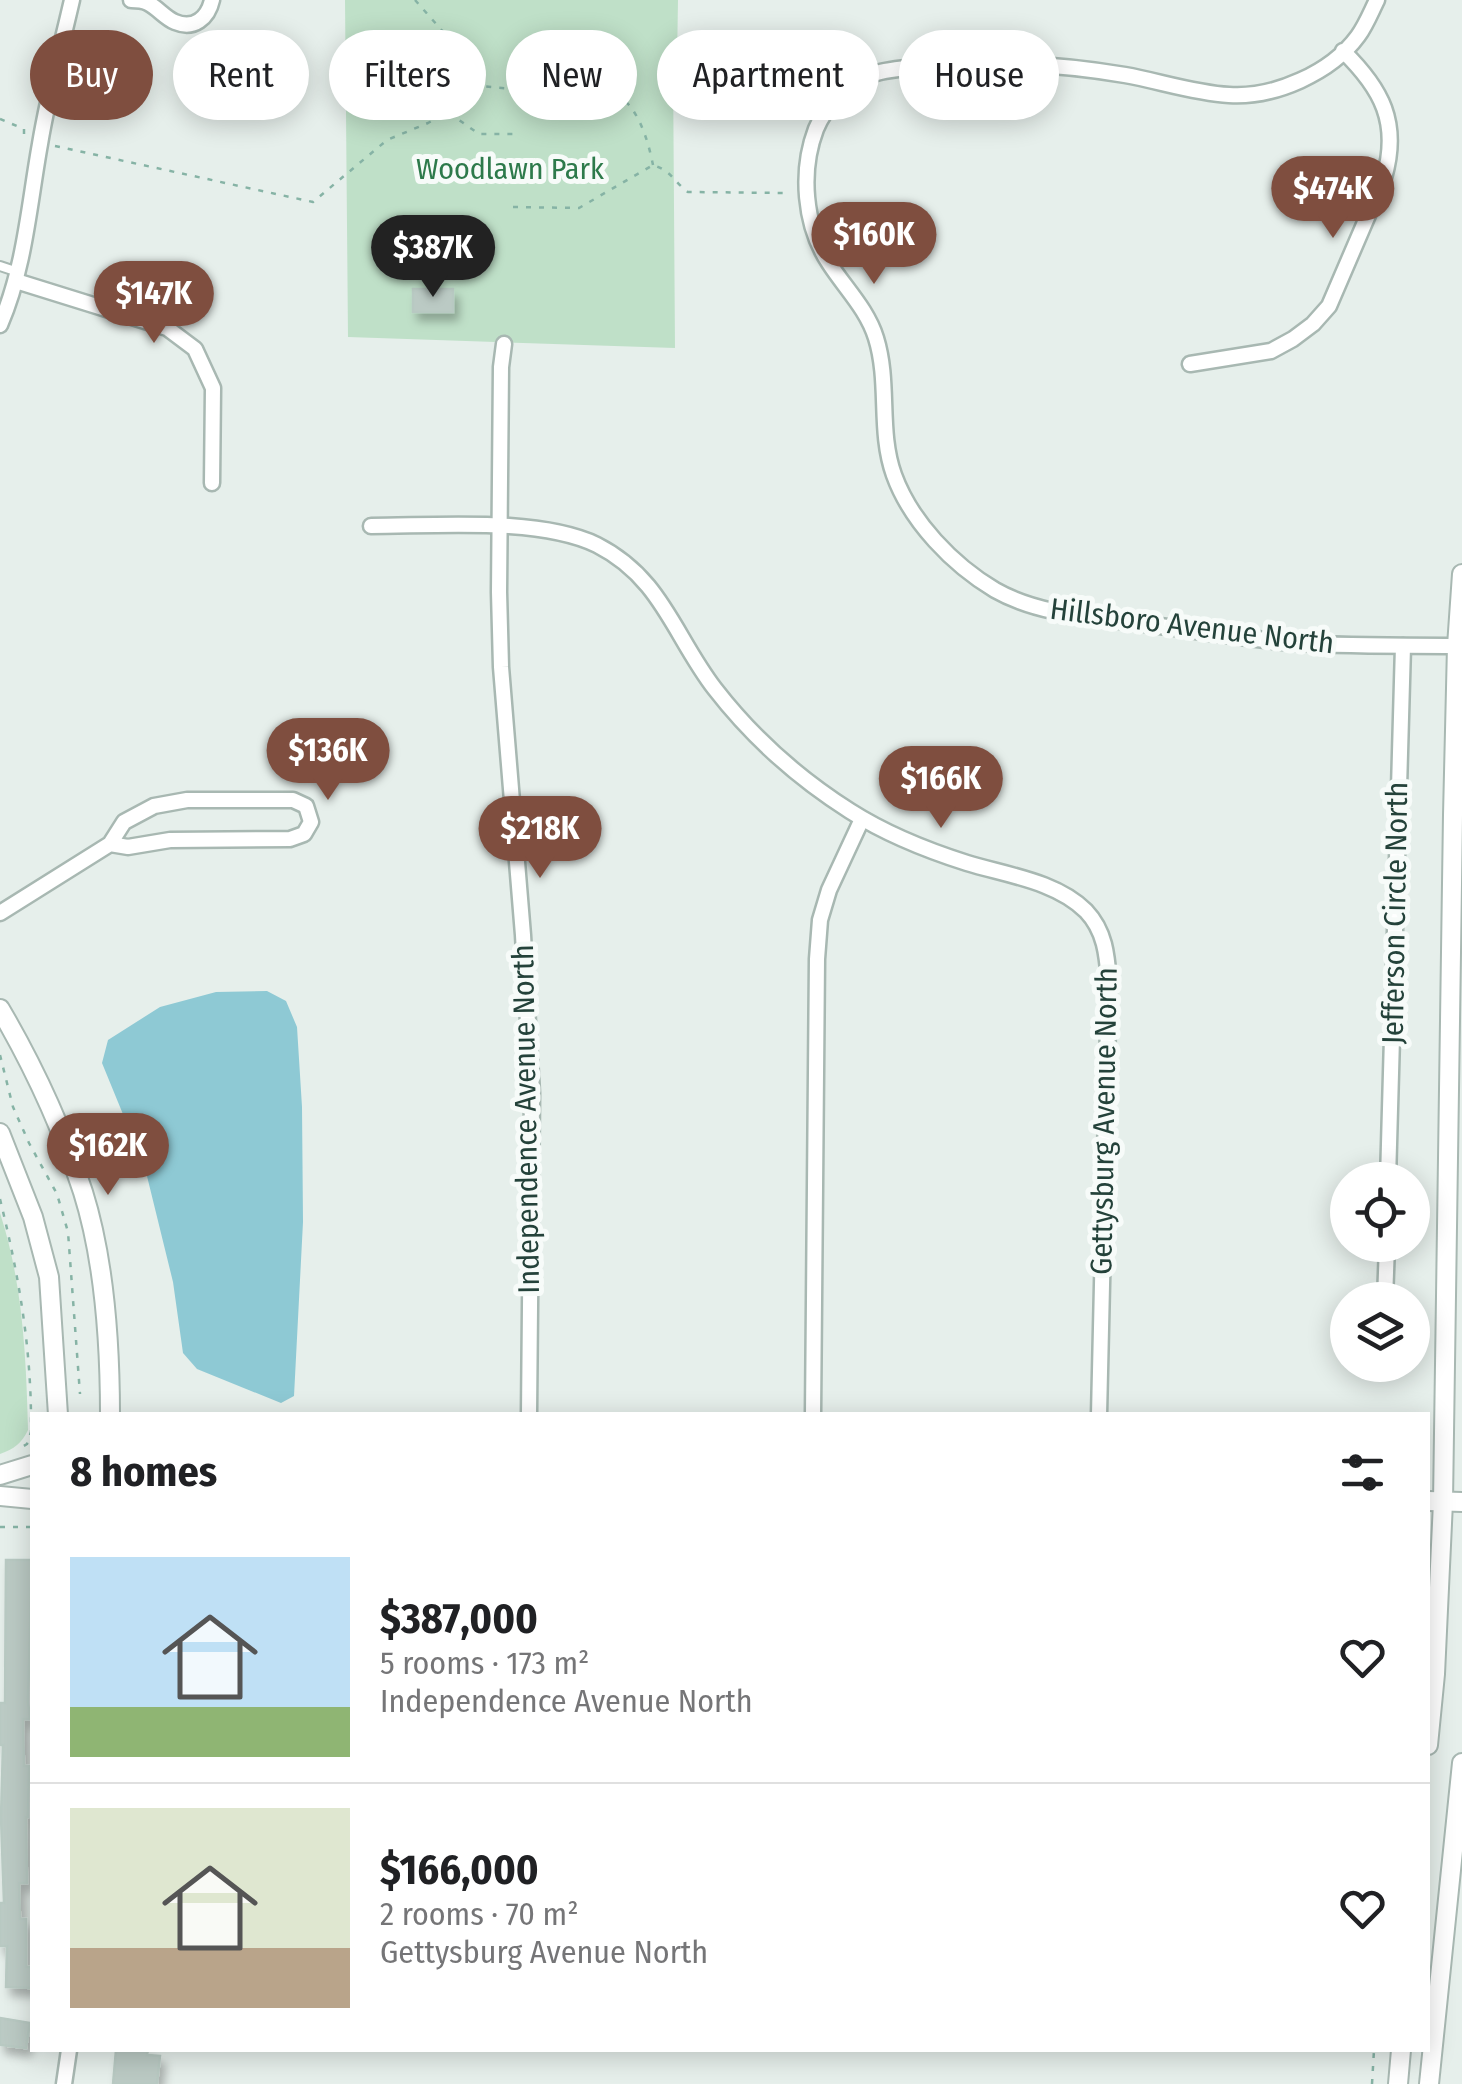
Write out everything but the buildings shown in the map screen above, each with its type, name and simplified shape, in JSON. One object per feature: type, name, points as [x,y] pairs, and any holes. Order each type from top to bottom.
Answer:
[{"type":"street","points":[[0,325],[26,239],[40,143],[72,0]]},
{"type":"street","points":[[142,1],[177,23],[189,25],[206,16],[212,0]]},
{"type":"street","name":"Hillsboro Avenue North","points":[[1376,0],[1357,38],[1327,66],[1298,82],[1265,92],[1230,95],[1123,74],[1048,66],[971,63],[898,68],[873,74],[851,85],[829,106],[816,129],[806,194],[815,233],[828,262],[863,310],[876,336],[882,364],[885,435],[894,476],[934,541],[963,568],[997,591],[1034,606],[1072,614],[1283,642],[1460,646]]},
{"type":"street","points":[[1190,364],[1271,351],[1313,324],[1329,306],[1390,157],[1391,134],[1379,93],[1343,51]]},
{"type":"street","points":[[17,276],[168,328],[195,350],[212,388],[212,483]]},
{"type":"street","name":"Independence Avenue North","points":[[504,344],[500,667],[532,1093],[529,1412]]},
{"type":"street","name":"Gettysburg Avenue North","points":[[372,526],[533,528],[593,544],[623,560],[646,582],[713,687],[746,726],[824,794],[862,819],[914,845],[1044,886],[1067,896],[1087,912],[1101,933],[1108,954],[1109,981],[1100,1412]]},
{"type":"street","points":[[1430,1725],[1444,1502],[1462,574]]},
{"type":"street","name":"Jefferson Circle North","points":[[1389,1162],[1404,646]]},
{"type":"street","points":[[0,913],[110,844],[124,822],[154,806],[186,800],[293,800],[306,806],[312,822],[304,834],[290,838],[170,840],[128,848],[110,844]]},
{"type":"street","points":[[812,1412],[816,959],[828,890],[862,819]]},
{"type":"street","points":[[0,1009],[28,1056],[84,1196],[102,1287],[110,1412]]},
{"type":"street","points":[[0,1133],[33,1217],[49,1277],[58,1405]]},
{"type":"street","points":[[0,1475],[30,1467]]},
{"type":"street","points":[[0,1496],[30,1499]]},
{"type":"street","points":[[1429,2084],[1462,1763]]},
{"type":"street","points":[[64,2084],[69,2052]]},
{"type":"street","points":[[1398,2084],[1401,2052]]},
{"type":"lane","points":[[0,266],[17,276]]},
{"type":"path","points":[[415,0],[442,30]]},
{"type":"path","points":[[486,86],[610,92],[629,103],[653,165]]},
{"type":"path","points":[[0,119],[24,129],[25,143],[40,143],[313,202],[388,140],[433,120]]},
{"type":"path","points":[[459,120],[479,134],[513,134]]},
{"type":"path","points":[[513,207],[578,208],[653,165],[667,169],[688,192],[806,194]]},
{"type":"path","points":[[0,1199],[28,1335],[30,1432],[27,1444],[16,1452]]},
{"type":"path","points":[[58,1405],[80,1394]]},
{"type":"path","points":[[0,1527],[30,1528]]},
{"type":"path","points":[[1372,2084],[1374,2052]]},
{"type":"green space","name":"Woodlawn Park","points":[[345,0],[678,0],[678,30],[657,30],[657,120],[673,120],[675,348],[348,337],[346,120],[486,120],[486,30],[345,30]]},
{"type":"green space","points":[[0,1213],[18,1293],[28,1430],[17,1445],[0,1454]]},
{"type":"water","points":[[267,991],[286,1001],[297,1027],[302,1107],[303,1222],[294,1396],[281,1403],[197,1369],[183,1353],[173,1282],[145,1168],[102,1063],[108,1040],[160,1007],[216,992]]}]
